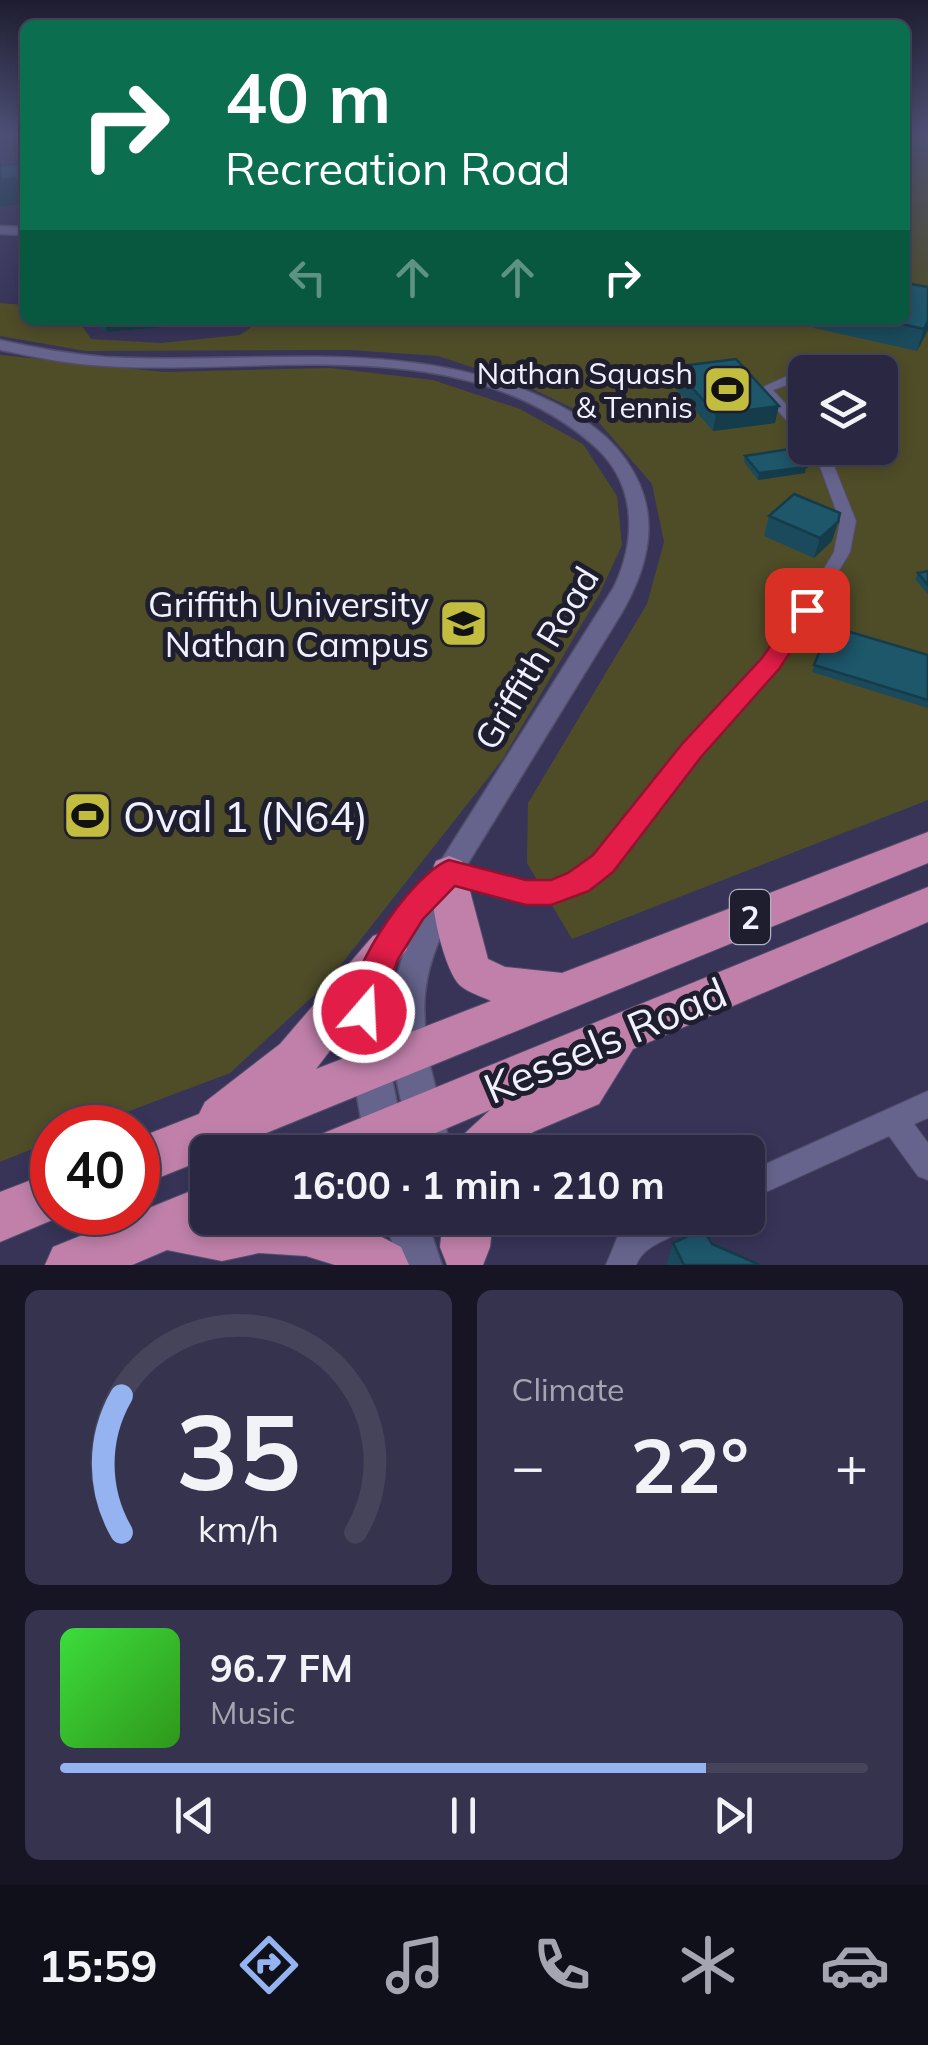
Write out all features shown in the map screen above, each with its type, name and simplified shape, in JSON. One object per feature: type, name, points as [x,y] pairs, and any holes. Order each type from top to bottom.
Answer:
[{"type":"highway","name":"Kessels Road","points":[[204,1135],[928,847]]},
{"type":"highway","points":[[449,872],[460,939],[474,972],[502,986],[526,990],[573,988]]},
{"type":"highway","name":"Kessels Road","points":[[412,1135],[616,1037],[928,904]]},
{"type":"highway","points":[[200,1135],[296,1060],[387,949]]},
{"type":"highway","points":[[497,1135],[517,1116],[583,1088],[616,1037]]},
{"type":"highway","name":"Kessels Road","points":[[160,1153],[190,1140]]},
{"type":"highway","points":[[0,1217],[30,1205]]},
{"type":"highway","points":[[72,1265],[187,1217],[222,1236],[258,1228],[306,1231],[352,1244],[383,1265]]},
{"type":"main road","points":[[390,1062],[405,1135]]},
{"type":"street","name":"Griffith Road","points":[[0,345],[83,360],[348,361],[422,367],[481,380],[541,402],[586,427],[610,449],[638,490],[642,511],[636,562],[621,594],[449,872],[412,910],[387,949],[367,991],[364,1012],[390,1062]]},
{"type":"street","points":[[788,380],[765,388],[788,414]]},
{"type":"street","points":[[449,872],[526,892],[551,892],[579,882],[619,846],[692,750],[791,637],[842,552],[848,521],[827,465]]},
{"type":"street","name":"Griffith Road","points":[[390,1062],[421,947],[443,907],[449,872]]},
{"type":"street","points":[[765,1178],[928,1104]]},
{"type":"street","points":[[894,1119],[928,1166]]},
{"type":"street","points":[[620,1265],[623,1252],[638,1235]]},
{"type":"shaded area","points":[[910,193],[928,193],[928,800],[572,939],[527,863],[528,803],[647,604],[664,542],[652,484],[597,420],[520,383],[438,356],[350,350],[86,351],[0,336],[0,303],[20,305],[20,325],[82,325],[91,339],[161,343],[240,335],[254,325],[910,325]]},
{"type":"shaded area","points":[[0,355],[164,372],[330,368],[433,380],[520,409],[583,444],[617,496],[622,545],[599,595],[502,760],[325,985],[230,1073],[145,1105],[30,1105],[30,1150],[0,1162]]},
{"type":"building","points":[[910,284],[928,287],[928,321],[924,329],[906,325],[910,325]]},
{"type":"building","points":[[736,359],[779,406],[716,414],[673,367]]},
{"type":"building","points":[[788,449],[788,465],[806,467],[759,473],[745,456]]},
{"type":"building","points":[[794,494],[840,513],[838,522],[820,538],[769,516]]},
{"type":"building","points":[[928,571],[928,585],[918,573]]},
{"type":"building","points":[[830,626],[928,655],[928,700],[814,665]]},
{"type":"building","points":[[690,1235],[707,1235],[712,1244],[760,1265],[684,1265],[673,1243]]},
{"type":"place","name":"Nathan Squash & Tennis","points":[[728,390]]},
{"type":"place","name":"Griffith University Nathan Campus","points":[[464,624]]},
{"type":"place","name":"Oval 1 (N64)","points":[[88,816]]},
{"type":"route","points":[[364,1012],[367,991],[387,949],[412,910],[449,872],[526,892],[551,892],[579,882],[603,864],[692,750],[791,637],[807,610]]}]
